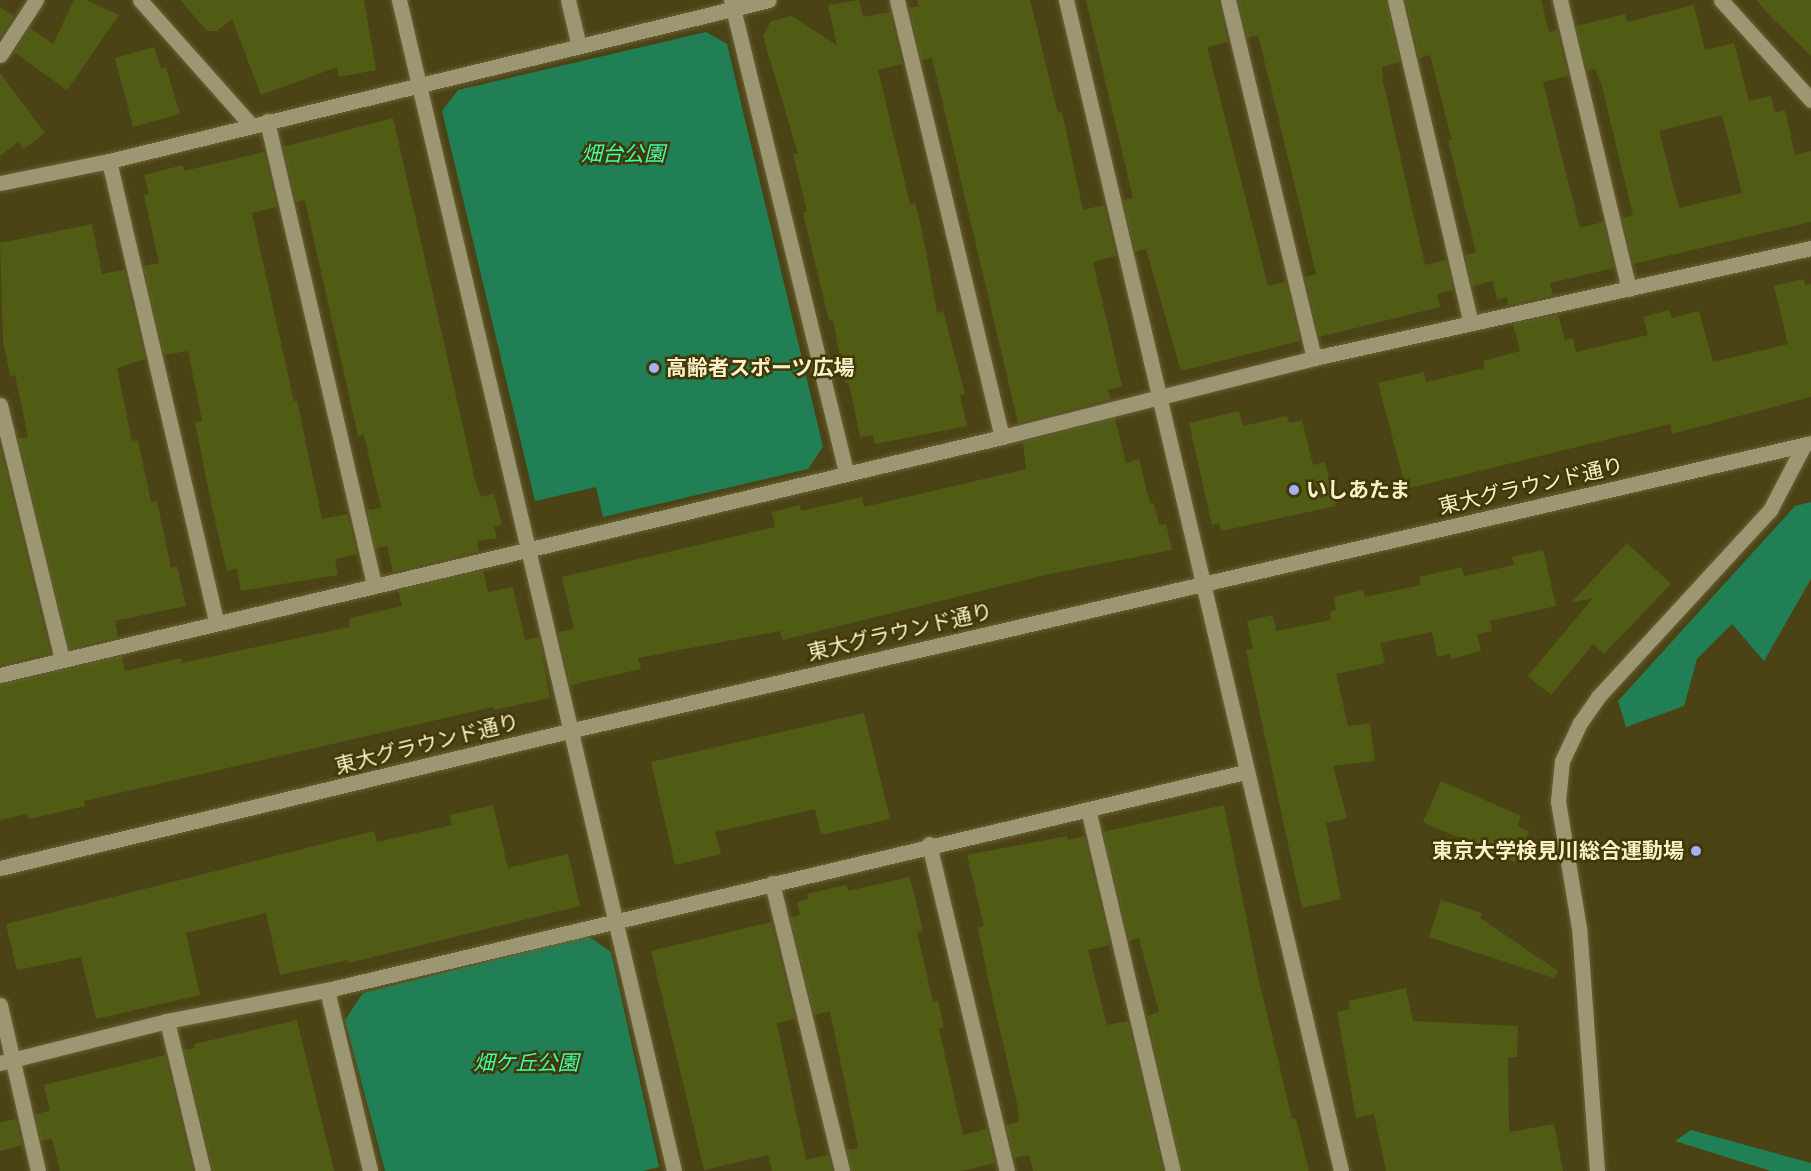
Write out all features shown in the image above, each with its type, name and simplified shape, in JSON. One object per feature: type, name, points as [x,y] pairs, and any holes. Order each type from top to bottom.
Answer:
[{"type":"street","points":[[0,55],[36,0]]},
{"type":"street","points":[[140,0],[250,124]]},
{"type":"street","points":[[399,0],[531,550],[674,1171]]},
{"type":"street","points":[[568,0],[579,46]]},
{"type":"street","points":[[0,183],[109,161],[250,124],[579,46],[732,5],[770,0]]},
{"type":"street","points":[[897,0],[1002,437]]},
{"type":"street","points":[[1066,0],[1245,772],[1341,1171]]},
{"type":"street","points":[[1228,0],[1314,358]]},
{"type":"street","points":[[1395,0],[1471,323]]},
{"type":"street","points":[[1560,0],[1629,289]]},
{"type":"street","points":[[1721,0],[1811,100]]},
{"type":"street","points":[[732,5],[846,472]]},
{"type":"street","points":[[267,121],[374,586]]},
{"type":"street","points":[[109,161],[216,621]]},
{"type":"street","points":[[0,675],[216,621],[531,550],[846,472],[1002,437],[1314,358],[1811,248]]},
{"type":"street","points":[[0,405],[62,660]]},
{"type":"street","points":[[1597,1171],[1579,928],[1558,801],[1562,761],[1580,723],[1598,697],[1770,510],[1807,444]]},
{"type":"street","name":"東大グラウンド通り","points":[[0,868],[573,730],[1807,444]]},
{"type":"street","points":[[6,1062],[167,1021],[327,990],[929,844],[1245,772]]},
{"type":"street","points":[[1088,809],[1173,1171]]},
{"type":"street","points":[[929,844],[1007,1171]]},
{"type":"street","points":[[772,883],[842,1171]]},
{"type":"street","points":[[327,990],[370,1171]]},
{"type":"street","points":[[0,1005],[6,1062],[38,1171]]},
{"type":"street","points":[[167,1021],[203,1171]]},
{"type":"green space","name":"畑台公園","points":[[706,32],[727,44],[823,447],[808,469],[603,517],[596,487],[535,501],[442,111],[458,90]]},
{"type":"green space","points":[[1811,502],[1811,579],[1764,661],[1732,624],[1697,659],[1684,706],[1626,727],[1618,701],[1795,506]]},
{"type":"green space","name":"畑ケ丘公園","points":[[588,936],[611,952],[659,1167],[643,1171],[385,1171],[345,1020],[363,993]]},
{"type":"green space","points":[[1691,1130],[1811,1163],[1811,1171],[1771,1171],[1675,1141]]},
{"type":"building","points":[[74,0],[86,0],[119,15],[67,90],[14,52],[30,28],[53,44]]},
{"type":"building","points":[[180,0],[364,0],[376,70],[339,77],[337,67],[261,95],[232,19],[217,31],[207,31]]},
{"type":"building","points":[[859,0],[863,17],[890,12],[902,64],[878,70],[910,204],[915,203],[922,230],[937,313],[943,311],[965,394],[960,395],[967,426],[875,444],[873,435],[860,437],[849,383],[845,383],[833,320],[829,321],[803,213],[807,212],[793,154],[798,154],[763,36],[771,21],[792,16],[837,45],[828,5]]},
{"type":"building","points":[[917,0],[1030,0],[1058,113],[1062,112],[1083,210],[1104,205],[1116,256],[1093,262],[1122,386],[1108,390],[1111,399],[1018,423],[932,58],[921,60],[909,8],[919,6]]},
{"type":"building","points":[[1086,0],[1218,0],[1228,42],[1207,47],[1268,286],[1286,282],[1300,341],[1181,371],[1146,249],[1135,252],[1123,200],[1133,198]]},
{"type":"building","points":[[1238,0],[1386,0],[1400,62],[1382,67],[1383,81],[1425,265],[1446,260],[1453,290],[1437,294],[1440,307],[1319,337],[1305,277],[1316,274],[1293,178],[1258,35],[1247,38]]},
{"type":"building","points":[[1405,0],[1541,0],[1549,32],[1557,30],[1568,76],[1543,82],[1580,228],[1603,222],[1614,268],[1550,283],[1553,295],[1508,305],[1507,297],[1497,300],[1493,281],[1472,286],[1465,255],[1476,252],[1448,141],[1452,140],[1430,55],[1419,58]]},
{"type":"building","points":[[1756,0],[1811,0],[1811,56],[1770,16]]},
{"type":"building","points":[[1694,5],[1705,50],[1734,43],[1749,101],[1771,96],[1775,113],[1785,110],[1795,155],[1811,151],[1811,222],[1633,264],[1622,218],[1633,215],[1601,83],[1595,69],[1587,71],[1576,26],[1625,14],[1627,22]],"holes":[[[1722,115],[1742,193],[1679,208],[1659,131]]]},
{"type":"building","points":[[0,7],[14,16],[0,37]]},
{"type":"building","points":[[154,47],[161,69],[166,67],[180,114],[133,127],[115,58]]},
{"type":"building","points":[[0,73],[45,133],[24,149],[18,142],[0,156]]},
{"type":"building","points":[[393,118],[475,480],[481,497],[494,493],[502,525],[494,527],[497,538],[477,541],[479,551],[393,572],[387,546],[375,549],[367,510],[381,508],[364,435],[358,436],[305,200],[296,202],[283,147]]},
{"type":"building","points":[[264,152],[277,207],[252,213],[294,401],[297,401],[322,519],[347,514],[357,554],[335,559],[338,575],[241,591],[237,568],[227,571],[211,503],[195,422],[202,421],[188,351],[164,355],[143,266],[159,263],[144,195],[149,194],[144,175],[183,165],[184,171]]},
{"type":"building","points":[[92,224],[102,274],[124,270],[145,359],[117,368],[132,441],[138,440],[151,502],[157,501],[171,568],[177,566],[186,606],[115,621],[118,637],[69,649],[18,438],[28,437],[15,375],[10,376],[3,340],[0,243]]},
{"type":"building","points":[[1804,279],[1805,285],[1811,284],[1811,397],[1672,434],[1670,424],[1406,489],[1378,383],[1424,372],[1426,382],[1485,368],[1483,361],[1520,351],[1513,324],[1558,314],[1565,340],[1573,338],[1576,352],[1648,335],[1643,317],[1669,310],[1672,318],[1699,311],[1713,362],[1788,344],[1774,286]]},
{"type":"building","points":[[1239,411],[1243,426],[1287,416],[1289,423],[1302,420],[1313,465],[1325,462],[1336,506],[1221,531],[1219,523],[1212,525],[1189,423]]},
{"type":"building","points":[[1115,418],[1126,463],[1139,459],[1150,504],[1154,503],[1159,525],[1166,524],[1172,550],[1049,574],[783,640],[780,631],[638,658],[641,669],[570,685],[558,632],[574,629],[562,577],[775,527],[772,512],[800,505],[801,511],[862,497],[864,507],[1026,469],[1023,442]]},
{"type":"building","points":[[0,446],[50,653],[0,665]]},
{"type":"building","points":[[1627,543],[1671,584],[1604,654],[1593,644],[1551,695],[1528,676],[1593,598],[1571,603]]},
{"type":"building","points":[[1543,550],[1556,606],[1490,621],[1492,631],[1477,634],[1481,651],[1451,659],[1450,654],[1437,657],[1432,632],[1380,643],[1385,663],[1336,674],[1348,726],[1370,723],[1375,761],[1333,766],[1347,818],[1326,823],[1341,899],[1302,908],[1246,650],[1253,649],[1247,621],[1273,615],[1276,631],[1331,620],[1330,612],[1336,610],[1334,597],[1363,590],[1365,597],[1421,585],[1419,577],[1462,567],[1464,576],[1514,565],[1512,557]]},
{"type":"building","points":[[483,570],[488,592],[513,587],[525,640],[539,637],[550,698],[494,710],[493,707],[84,801],[85,806],[29,819],[27,814],[0,820],[0,684],[122,656],[125,671],[181,658],[182,663],[349,627],[350,618],[402,606],[398,590]]},
{"type":"building","points":[[864,713],[890,819],[821,835],[815,809],[715,832],[721,854],[675,865],[651,762]]},
{"type":"building","points":[[1441,781],[1521,816],[1517,826],[1529,831],[1515,862],[1423,822]]},
{"type":"building","points":[[493,805],[508,868],[568,854],[580,906],[349,963],[348,960],[280,975],[266,913],[186,933],[200,995],[96,1019],[81,957],[17,970],[6,924],[374,831],[377,842],[452,825],[450,815]]},
{"type":"building","points":[[1224,805],[1257,972],[1292,1119],[1296,1119],[1309,1171],[1182,1171],[1147,1016],[1159,1012],[1139,938],[1129,941],[1103,832]]},
{"type":"building","points":[[1067,836],[1068,840],[1084,836],[1110,945],[1088,950],[1107,1025],[1128,1021],[1163,1171],[1033,1171],[1029,1155],[1014,1158],[1006,1125],[1019,1122],[1018,1108],[989,983],[978,928],[984,926],[967,855]]},
{"type":"building","points":[[910,877],[923,931],[917,932],[933,1002],[938,1001],[944,1027],[939,1029],[963,1135],[987,1129],[995,1163],[961,1171],[851,1171],[847,1150],[858,1148],[830,1011],[814,1015],[790,917],[800,915],[797,902],[809,899],[807,894],[846,885],[848,891]]},
{"type":"building","points":[[1441,900],[1482,913],[1480,918],[1558,971],[1554,978],[1429,937]]},
{"type":"building","points":[[771,922],[795,1019],[777,1023],[806,1160],[828,1155],[832,1171],[772,1171],[768,1155],[704,1170],[651,951]]},
{"type":"building","points":[[1406,988],[1413,1021],[1518,1026],[1517,1057],[1508,1057],[1509,1132],[1554,1124],[1563,1171],[1386,1171],[1374,1114],[1356,1118],[1337,1012],[1350,1009],[1348,1001]]},
{"type":"building","points":[[297,1020],[334,1171],[213,1171],[184,1050],[195,1048],[194,1044]]},
{"type":"building","points":[[165,1055],[193,1171],[60,1171],[52,1139],[41,1141],[35,1114],[50,1111],[44,1085]]},
{"type":"building","points":[[16,1119],[22,1145],[0,1151],[0,1122]]},
{"type":"place","name":"高齢者スポーツ広場","points":[[654,368]]},
{"type":"place","name":"いしあたま","points":[[1294,490]]},
{"type":"place","name":"東京大学検見川総合運動場","points":[[1696,851]]}]
